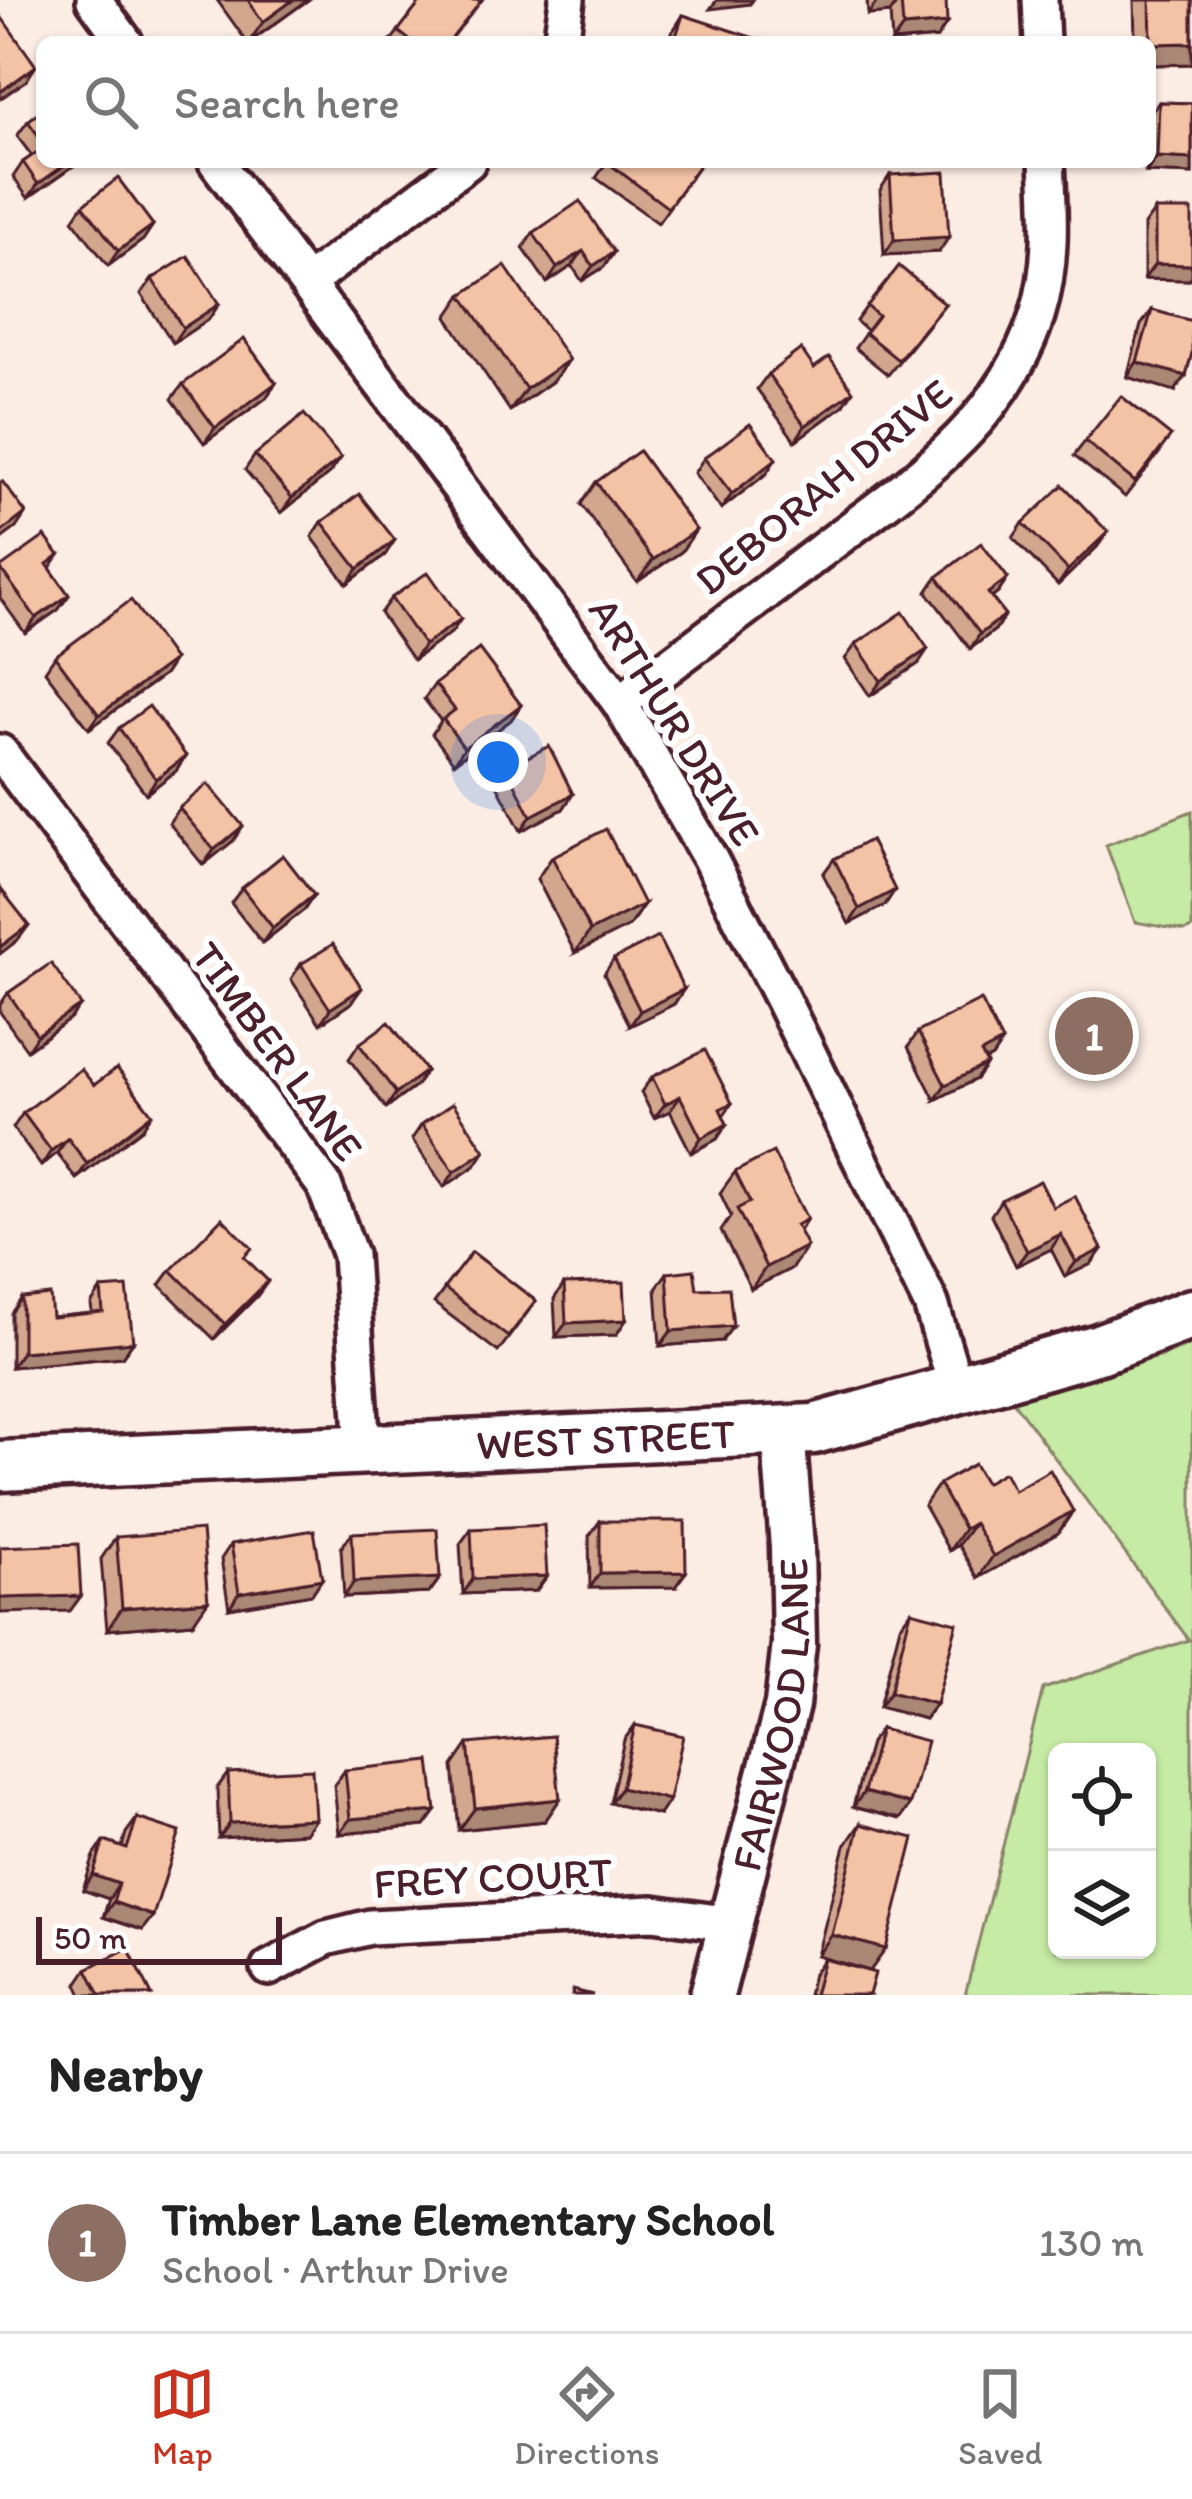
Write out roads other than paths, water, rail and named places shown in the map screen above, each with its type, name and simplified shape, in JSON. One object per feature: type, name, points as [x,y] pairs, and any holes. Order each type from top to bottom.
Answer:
[{"type":"main road","name":"WEST STREET","points":[[0,1466],[814,1429],[1099,1349],[1192,1313]]},
{"type":"street","points":[[94,0],[121,36]]},
{"type":"street","points":[[562,36],[567,0]]},
{"type":"street","points":[[1040,0],[1042,36]]},
{"type":"street","name":"ARTHUR DRIVE","points":[[221,168],[620,704],[709,857],[782,999],[931,1304],[956,1387]]},
{"type":"street","points":[[308,283],[459,168]]},
{"type":"street","name":"DEBORAH DRIVE","points":[[620,704],[909,485],[959,443],[991,407],[1017,365],[1037,316],[1048,270],[1047,168]]},
{"type":"street","name":"TIMBER LANE","points":[[0,752],[324,1186],[350,1255],[363,1449]]},
{"type":"street","name":"FAIRWOOD LANE","points":[[712,1995],[787,1705],[793,1605],[783,1430]]},
{"type":"street","name":"FREY COURT","points":[[269,1968],[326,1938],[370,1927],[652,1913],[730,1924]]},
{"type":"place","name":"Timber Lane Elementary School","points":[[1094,1036]]}]
